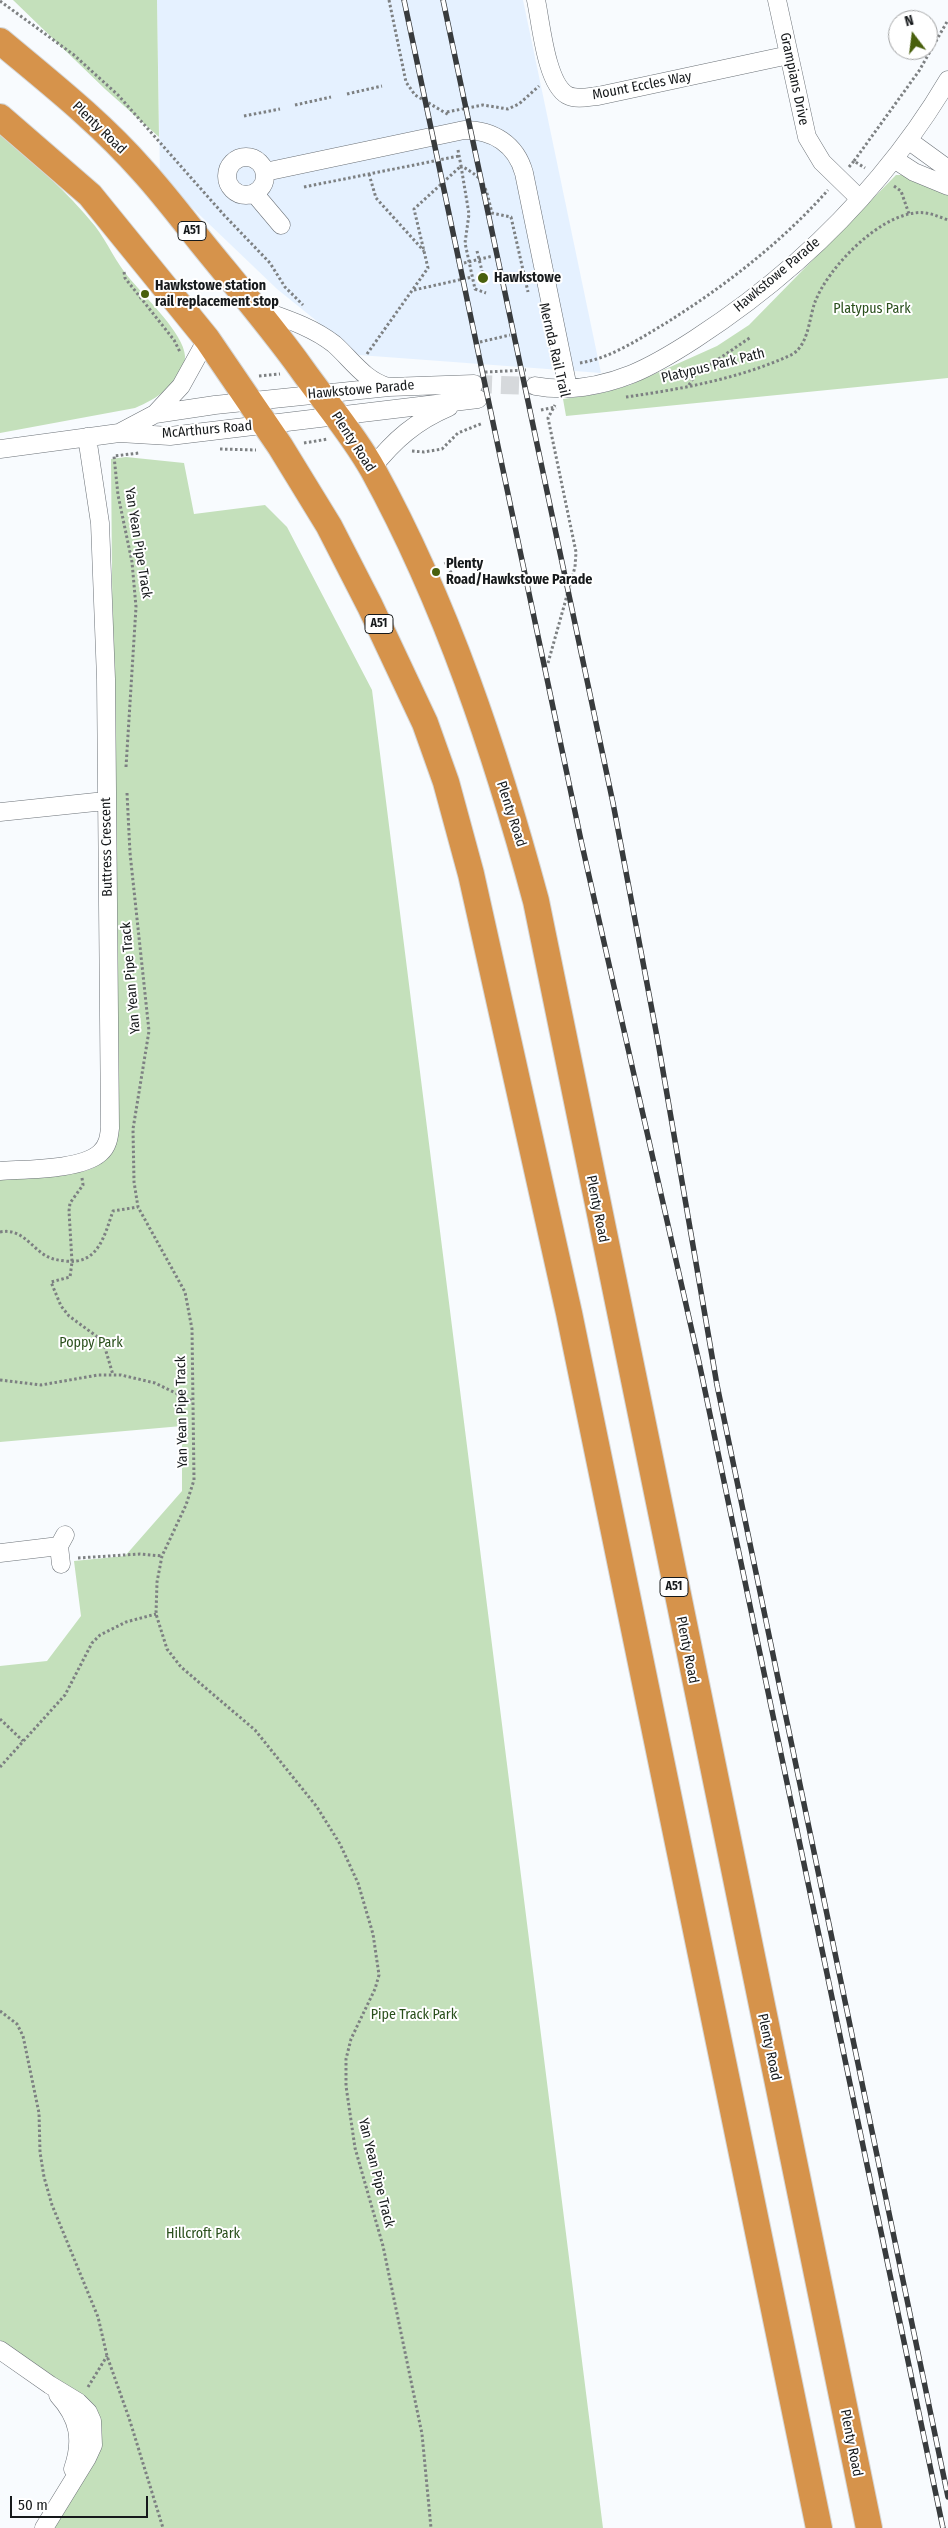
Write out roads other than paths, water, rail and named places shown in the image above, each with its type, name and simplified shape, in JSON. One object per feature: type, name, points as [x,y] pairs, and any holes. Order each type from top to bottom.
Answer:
[{"type":"highway","name":"Plenty Road","points":[[0,41],[72,101],[141,169],[256,308],[336,415],[372,468],[431,589],[480,713],[519,837],[536,901],[708,1755],[806,2217],[869,2528]]},
{"type":"highway","name":"A51","points":[[0,117],[90,195],[207,339],[232,380],[265,424],[329,526],[370,606],[425,724],[446,782],[471,874],[569,1313],[820,2528]]},
{"type":"street","name":"Mount Eccles Way","points":[[536,0],[553,80],[568,96],[588,97],[789,55]]},
{"type":"street","name":"Grampians Drive","points":[[777,0],[807,137],[822,162],[860,199]]},
{"type":"street","name":"Hawkstowe Parade","points":[[265,172],[454,132],[476,131],[496,136],[510,147],[520,160],[564,366],[545,386],[603,383],[632,374],[698,337],[738,309],[792,266],[860,199],[879,177],[908,140],[948,80]]},
{"type":"street","points":[[908,140],[948,168]]},
{"type":"street","points":[[248,156],[258,161],[265,172],[262,186],[254,193],[238,193],[230,186],[227,176],[229,166],[237,159],[248,156]]},
{"type":"street","points":[[894,159],[914,172],[948,186]]},
{"type":"street","points":[[254,193],[281,225]]},
{"type":"street","points":[[256,308],[305,326],[334,344],[368,378],[389,387]]},
{"type":"street","name":"McArthurs Road","points":[[155,414],[187,377],[207,339]]},
{"type":"street","name":"Hawkstowe Parade","points":[[248,401],[389,387],[474,389]]},
{"type":"street","points":[[372,468],[406,430],[474,389]]},
{"type":"street","name":"Hawkstowe Parade","points":[[265,424],[336,415],[474,389]]},
{"type":"street","name":"McArthurs Road","points":[[119,433],[155,414],[248,401]]},
{"type":"street","name":"McArthurs Road","points":[[0,449],[119,433],[170,436],[265,424]]},
{"type":"street","name":"Buttress Crescent","points":[[0,1171],[81,1163],[95,1157],[105,1148],[110,1128],[106,679],[100,523],[87,437]]},
{"type":"street","points":[[0,812],[106,801]]},
{"type":"street","points":[[0,1552],[61,1551]]},
{"type":"street","points":[[0,2350],[78,2402],[88,2412],[92,2421],[86,2445]]},
{"type":"street","points":[[44,2528],[87,2458],[86,2445],[76,2419],[69,2407],[50,2385]]},
{"type":"tunnel","points":[[474,384],[535,386]]},
{"type":"railway","points":[[404,0],[582,845],[699,1362],[943,2528]]},
{"type":"railway","points":[[443,0],[613,803],[658,1042],[717,1385],[948,2497]]},
{"type":"place","name":"Hawkstowe","points":[[483,278]]},
{"type":"place","name":"Hawkstowe station rail replacement stop","points":[[145,294]]},
{"type":"place","name":"Plenty Road/Hawkstowe Parade","points":[[436,572]]},
{"type":"park label","name":"Platypus Park","points":[[872,309]]},
{"type":"park label","name":"Poppy Park","points":[[91,1343]]},
{"type":"park label","name":"Pipe Track Park","points":[[414,2015]]},
{"type":"park label","name":"Hillcroft Park","points":[[203,2234]]}]
